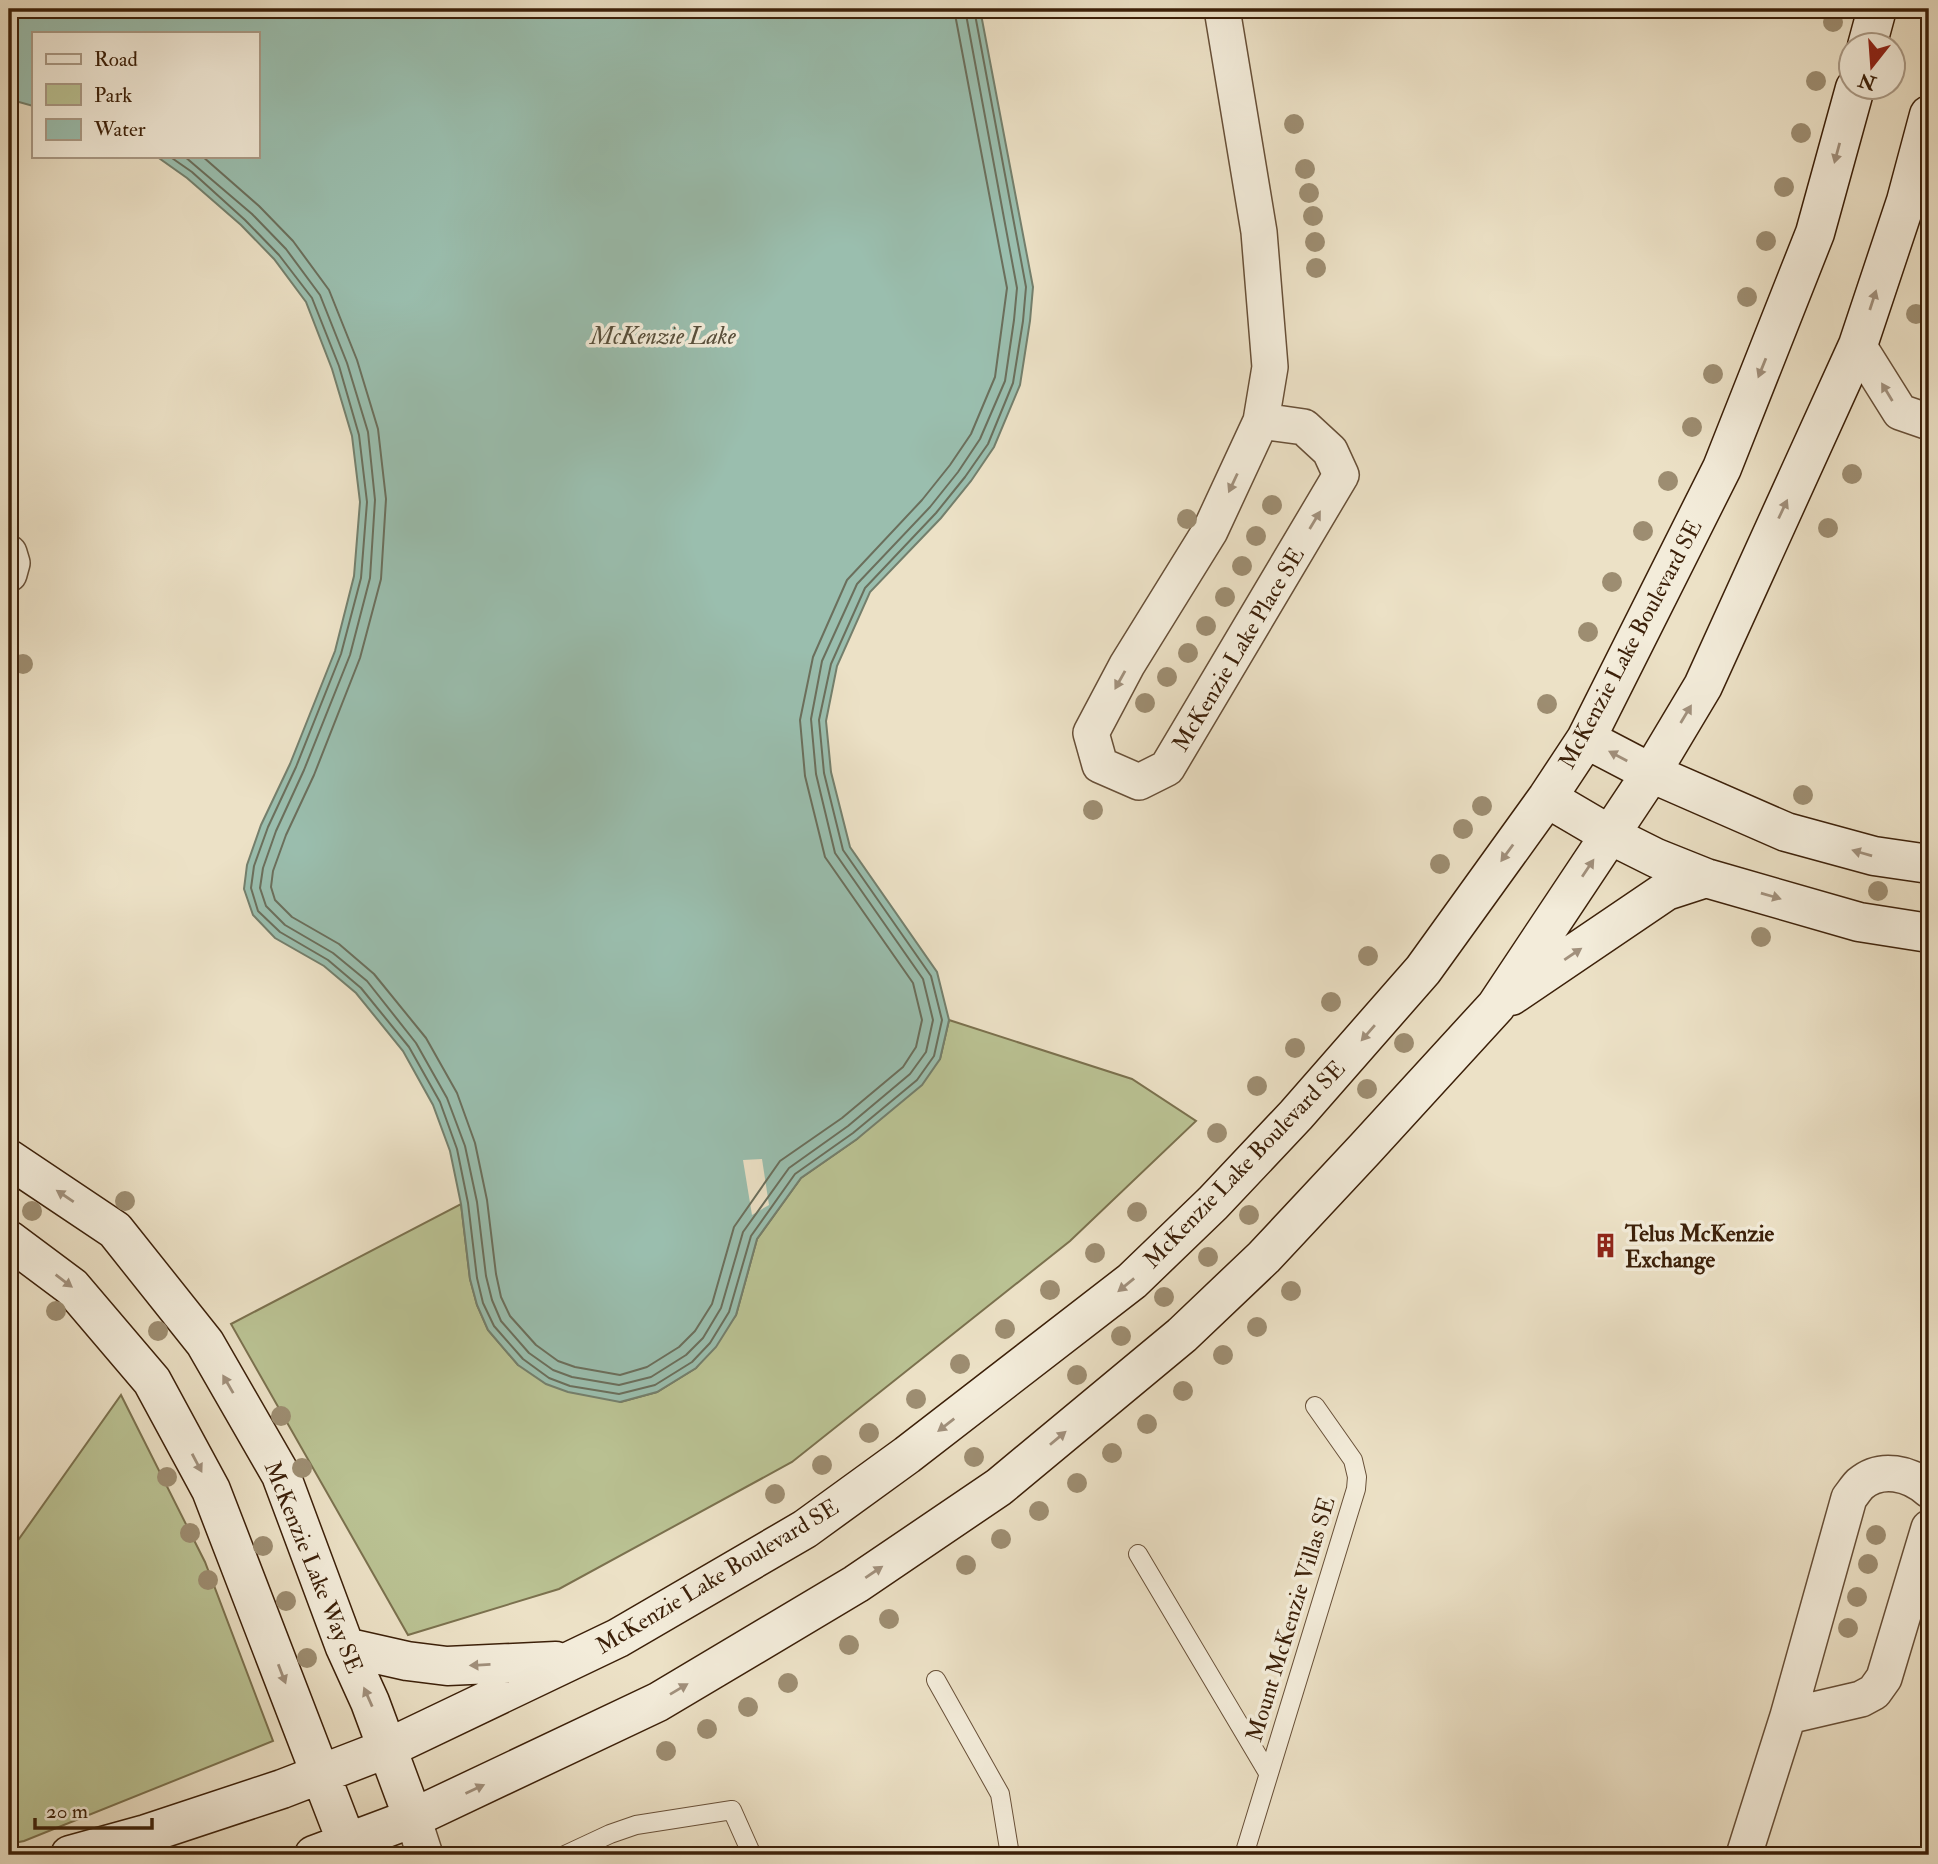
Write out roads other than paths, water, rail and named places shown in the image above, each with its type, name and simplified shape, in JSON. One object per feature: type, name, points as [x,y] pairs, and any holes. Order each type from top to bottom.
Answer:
[{"type":"main road","points":[[1871,32],[1877,9]]},
{"type":"main road","name":"McKenzie Lake Boulevard SE","points":[[70,1855],[146,1834],[388,1748],[618,1638],[805,1529],[907,1455],[1132,1280],[1223,1193],[1296,1115],[1423,970],[1547,798],[1586,739],[1722,468],[1815,233],[1851,102]]},
{"type":"main road","points":[[9,1240],[72,1287],[152,1381],[211,1490],[321,1774],[338,1851],[658,1702],[856,1584],[999,1487],[1182,1335],[1264,1257],[1496,1006],[1651,773],[1703,686],[1858,345],[1906,201],[1929,115]]},
{"type":"main road","points":[[1586,739],[1651,773],[1786,832],[1874,856],[1929,864]]},
{"type":"main road","points":[[1547,798],[1656,858],[1706,877],[1859,922],[1929,933]]},
{"type":"main road","points":[[1496,1006],[1666,891],[1706,877]]},
{"type":"main road","name":"McKenzie Lake Way SE","points":[[9,1159],[115,1230],[205,1343],[281,1475],[413,1818]]},
{"type":"main road","points":[[345,1647],[407,1661],[447,1666],[572,1660]]},
{"type":"street","name":"McKenzie Lake Place SE","points":[[1222,9],[1259,232],[1270,367],[1261,421],[1210,531],[1128,665],[1091,733],[1100,765],[1139,782],[1167,768],[1341,475],[1330,451],[1304,427],[1261,421]]},
{"type":"street","points":[[1858,345],[1900,412],[1929,422]]},
{"type":"street","points":[[9,552],[12,563],[9,574]]},
{"type":"street","points":[[1744,1855],[1788,1716],[1849,1498],[1861,1483],[1880,1474],[1905,1475],[1919,1481],[1929,1490]]},
{"type":"street","points":[[1788,1716],[1861,1699],[1874,1692],[1884,1678],[1929,1528]]},
{"type":"street","points":[[413,1818],[425,1855]]},
{"type":"lane","name":"Mount McKenzie Villas SE","points":[[1244,1855],[1356,1489],[1357,1477],[1353,1460],[1315,1406]]},
{"type":"lane","points":[[1138,1554],[1268,1773]]},
{"type":"lane","points":[[936,1681],[1000,1794],[1010,1855]]},
{"type":"lane","points":[[565,1855],[636,1825],[732,1810],[752,1855]]},
{"type":"water","name":"McKenzie Lake","points":[[9,9],[980,9],[1033,287],[1020,385],[994,447],[971,481],[941,518],[870,592],[837,666],[826,721],[831,772],[850,847],[937,972],[949,1020],[940,1059],[922,1085],[857,1139],[801,1178],[757,1239],[736,1315],[716,1347],[696,1368],[657,1392],[620,1402],[568,1392],[546,1384],[518,1365],[488,1330],[470,1279],[461,1204],[450,1151],[433,1105],[403,1051],[356,993],[324,966],[275,938],[253,915],[244,889],[247,865],[261,825],[290,764],[335,651],[354,576],[360,502],[352,436],[332,369],[306,302],[274,259],[241,225],[187,178],[159,158],[259,158],[259,32],[32,32],[32,106],[9,101]]},
{"type":"place","name":"Telus McKenzie Exchange","points":[[1605,1246]]}]
